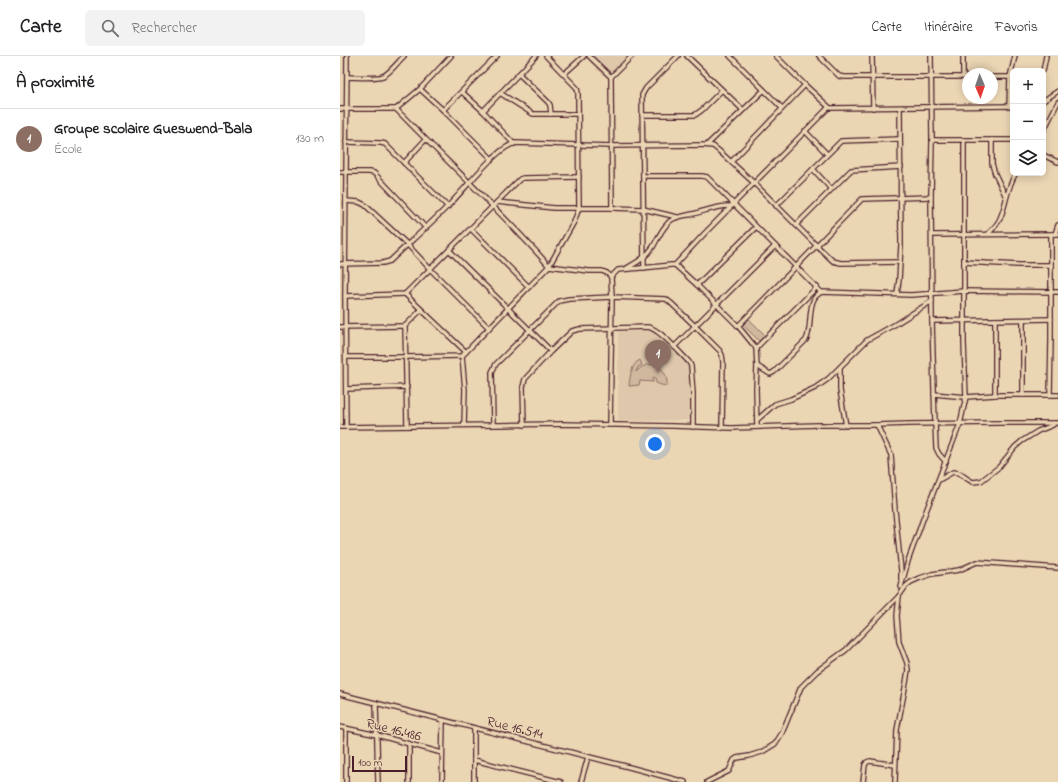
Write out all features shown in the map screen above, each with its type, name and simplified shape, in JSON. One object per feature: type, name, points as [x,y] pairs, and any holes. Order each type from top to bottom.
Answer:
[{"type":"street","points":[[346,427],[345,264],[347,56]]},
{"type":"street","points":[[347,77],[383,76],[404,56]]},
{"type":"street","points":[[340,109],[396,109],[420,89],[451,56]]},
{"type":"street","points":[[443,110],[497,56]]},
{"type":"street","points":[[483,111],[536,56]]},
{"type":"street","points":[[346,357],[462,356],[549,266],[574,222],[579,208],[579,146],[578,89],[546,56]]},
{"type":"street","points":[[564,74],[584,56]]},
{"type":"street","points":[[589,56],[611,77]]},
{"type":"street","points":[[612,208],[611,77],[632,56]]},
{"type":"street","points":[[644,268],[641,97],[643,92],[678,56]]},
{"type":"street","points":[[688,56],[743,110]]},
{"type":"street","points":[[730,56],[782,108]]},
{"type":"street","points":[[776,56],[828,108],[832,109],[1010,107]]},
{"type":"street","points":[[819,56],[841,77],[846,78],[962,77]]},
{"type":"street","points":[[872,56],[873,108]]},
{"type":"street","points":[[931,56],[932,320],[935,423],[936,448],[946,462]]},
{"type":"street","points":[[963,56],[963,68]]},
{"type":"street","points":[[1012,68],[1015,56]]},
{"type":"street","points":[[1044,68],[1046,56]]},
{"type":"street","points":[[519,74],[548,102],[550,105],[551,114]]},
{"type":"street","points":[[998,77],[1010,77]]},
{"type":"street","points":[[732,161],[805,86]]},
{"type":"street","points":[[420,89],[492,159]]},
{"type":"street","points":[[642,115],[695,115],[722,90]]},
{"type":"street","points":[[707,146],[764,90]]},
{"type":"street","points":[[1046,99],[1058,91]]},
{"type":"street","points":[[462,92],[483,111],[514,144]]},
{"type":"street","points":[[500,93],[531,114],[578,114]]},
{"type":"street","points":[[1046,126],[1058,102]]},
{"type":"street","points":[[610,425],[612,328],[611,277],[617,270],[675,265],[828,108]]},
{"type":"street","points":[[897,294],[899,286],[900,262],[900,108]]},
{"type":"street","points":[[396,109],[425,140],[470,182],[522,235],[549,266],[589,271],[602,271],[611,277]]},
{"type":"street","points":[[805,131],[827,154]]},
{"type":"street","points":[[776,206],[838,143],[842,141],[900,139]]},
{"type":"street","points":[[404,163],[425,140]]},
{"type":"street","points":[[932,140],[1010,140]]},
{"type":"street","points":[[895,782],[897,730],[908,670],[898,636],[899,596],[908,561],[960,424],[966,397],[964,320],[964,140]]},
{"type":"street","points":[[992,140],[992,164],[1006,197]]},
{"type":"street","points":[[346,142],[384,143],[448,206]]},
{"type":"street","points":[[340,264],[386,263],[390,261],[448,206],[497,154],[514,144],[579,146],[713,146],[732,161],[776,206],[835,262],[900,262]]},
{"type":"street","points":[[1046,157],[1058,162]]},
{"type":"street","points":[[796,225],[852,169],[901,167]]},
{"type":"street","points":[[813,169],[831,189]]},
{"type":"street","points":[[340,172],[374,173],[426,228]]},
{"type":"street","points":[[643,176],[705,176],[821,292]]},
{"type":"street","points":[[988,234],[1002,216],[1010,182],[1014,176]]},
{"type":"street","points":[[345,296],[405,294],[520,179],[579,177]]},
{"type":"street","points":[[738,326],[862,199],[931,197]]},
{"type":"street","points":[[346,201],[359,202],[365,205],[408,244],[430,269],[489,328]]},
{"type":"street","points":[[497,202],[554,208],[643,209],[676,217]]},
{"type":"street","points":[[626,269],[639,262],[644,257],[652,248],[665,226],[676,217],[722,206],[733,205]]},
{"type":"street","points":[[1050,395],[1051,265],[1055,234],[1058,225]]},
{"type":"street","points":[[697,285],[756,227]]},
{"type":"street","points":[[471,229],[529,287]]},
{"type":"street","points":[[932,235],[1055,234]]},
{"type":"street","points":[[674,347],[775,246]]},
{"type":"street","points":[[450,250],[552,351]]},
{"type":"street","points":[[964,262],[1051,265]]},
{"type":"street","points":[[675,265],[738,326],[756,348],[757,427]]},
{"type":"street","points":[[756,348],[817,287]]},
{"type":"street","points":[[757,366],[770,374],[774,372],[806,340],[814,298],[821,292],[897,294],[964,291],[1058,292]]},
{"type":"street","points":[[405,294],[466,352]]},
{"type":"street","points":[[493,424],[492,372],[496,364],[557,303],[562,300],[569,298],[612,297],[666,299],[720,351],[722,355],[722,428]]},
{"type":"street","points":[[757,420],[775,404],[791,399],[815,388],[840,368],[867,340],[932,301]]},
{"type":"street","points":[[407,426],[406,326],[421,310]]},
{"type":"street","points":[[932,320],[1051,319]]},
{"type":"street","points":[[995,320],[995,395]]},
{"type":"street","points":[[1023,320],[1023,395]]},
{"type":"street","points":[[340,327],[406,326]]},
{"type":"street","points":[[524,425],[524,381],[572,331],[575,329],[652,328],[656,329],[690,362],[692,367],[693,427]]},
{"type":"street","points":[[462,356],[465,390],[464,425]]},
{"type":"street","points":[[840,368],[840,390],[846,426]]},
{"type":"street","points":[[346,389],[407,387]]},
{"type":"street","points":[[934,394],[966,397],[995,395],[1058,395]]},
{"type":"street","points":[[340,427],[493,424],[722,428],[998,422],[1057,423]]},
{"type":"street","points":[[939,480],[953,472],[959,473],[973,482],[981,481],[1000,467],[1015,447],[1022,441],[1038,431],[1057,423]]},
{"type":"street","points":[[877,425],[891,455],[894,503],[902,571],[901,587]]},
{"type":"street","points":[[707,782],[729,771],[734,760],[737,758],[762,752],[775,744],[782,733],[801,687],[817,671],[846,650],[899,596],[906,586],[915,580],[932,574],[959,570],[977,562],[1058,568]]},
{"type":"street","name":"Rue 16.514","points":[[340,694],[588,756],[671,780],[685,782]]},
{"type":"street","points":[[376,703],[378,782]]},
{"type":"street","points":[[442,782],[443,720]]},
{"type":"street","name":"Rue 16.486","points":[[340,727],[442,753]]},
{"type":"street","points":[[346,728],[346,782]]},
{"type":"street","points":[[474,728],[474,782]]},
{"type":"street","points":[[409,744],[409,782]]},
{"type":"street","points":[[581,782],[588,756]]},
{"type":"street","points":[[474,760],[561,782]]},
{"type":"street","points":[[863,782],[865,765],[867,762],[870,761],[895,765]]},
{"type":"shaded area","points":[[592,56],[631,56],[611,75]]},
{"type":"shaded area","points":[[749,319],[765,335],[759,341],[743,325]]},
{"type":"shaded area","points":[[653,331],[689,367],[689,419],[619,421],[618,333]]},
{"type":"shaded area","points":[[640,360],[642,365],[638,367],[636,372],[641,367],[647,365],[657,366],[665,373],[667,386],[656,383],[655,377],[653,378],[653,382],[640,381],[639,385],[629,386],[633,368]]},
{"type":"place","name":"Groupe scolaire Gueswend-Bala","points":[[658,373]]}]
